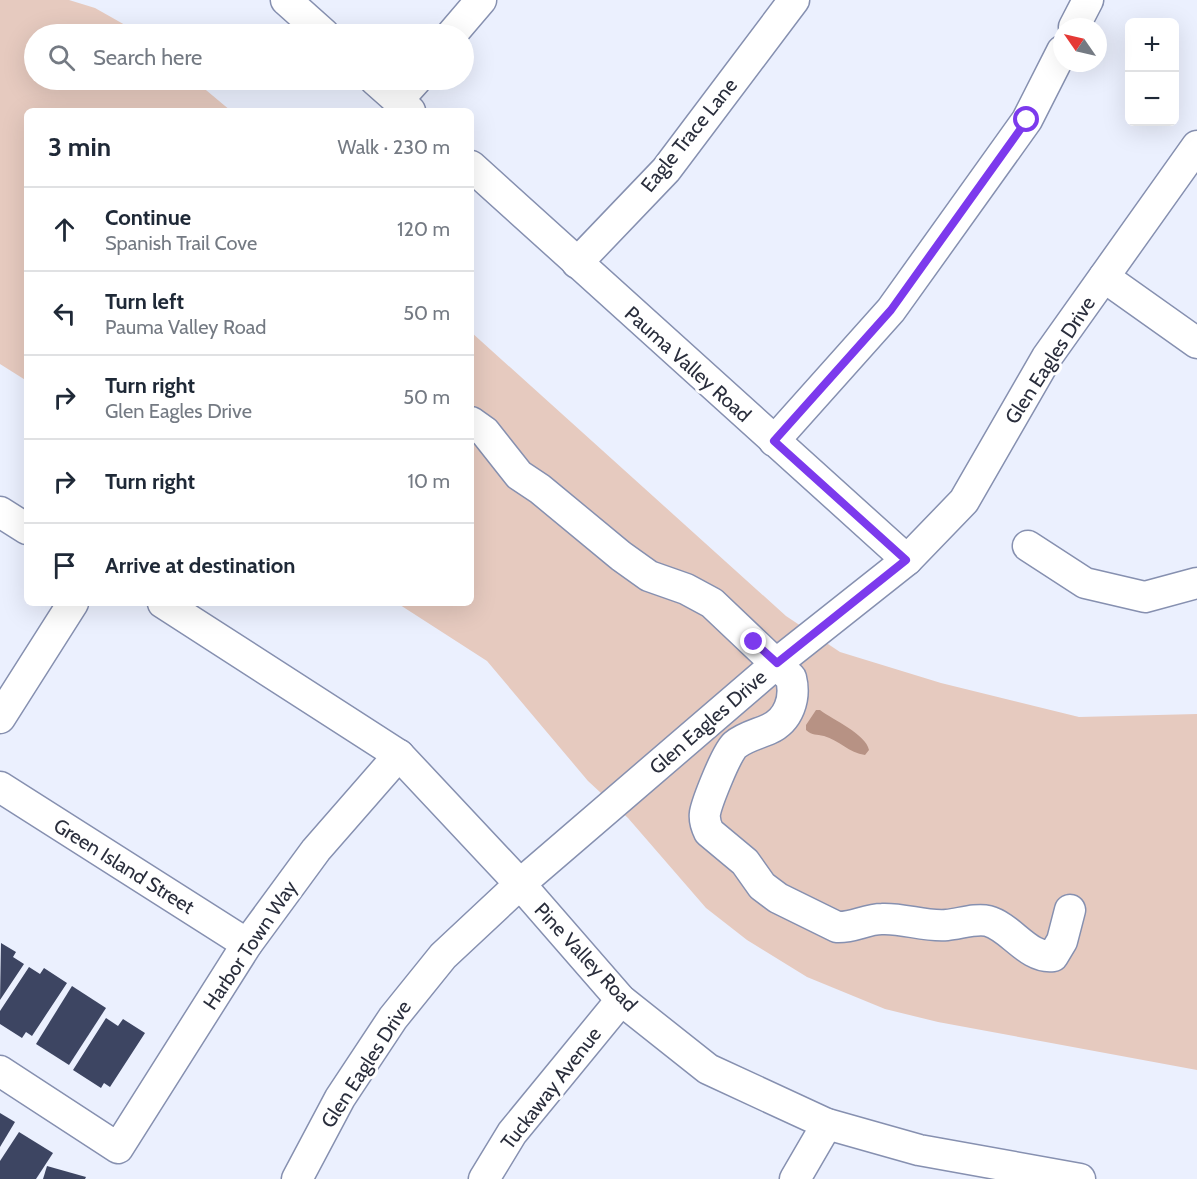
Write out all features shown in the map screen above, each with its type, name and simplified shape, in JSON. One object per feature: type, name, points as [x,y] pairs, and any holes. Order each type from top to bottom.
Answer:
[{"type":"street","points":[[286,0],[313,24]]},
{"type":"street","points":[[461,24],[481,0]]},
{"type":"street","name":"Eagle Trace Lane","points":[[578,263],[666,170],[794,0]]},
{"type":"street","points":[[1079,18],[1088,0]]},
{"type":"street","points":[[774,441],[891,310],[1027,120],[1053,69]]},
{"type":"street","points":[[394,90],[408,97]]},
{"type":"street","name":"Glen Eagles Drive","points":[[277,1179],[340,1098],[393,1018],[443,956],[520,884],[777,663],[906,560],[964,501],[1047,357],[1197,146]]},
{"type":"street","name":"Pauma Valley Road","points":[[474,169],[906,560]]},
{"type":"street","points":[[1104,277],[1197,343]]},
{"type":"street","points":[[474,424],[485,432],[519,475],[540,489],[621,556],[649,576],[706,599],[791,678],[793,693],[789,708],[772,728],[745,739],[733,747],[725,761],[705,813],[709,832],[745,862],[762,886],[778,898],[837,927],[845,928],[881,918],[936,926],[988,921],[1046,956],[1053,956],[1059,948],[1071,909]]},
{"type":"street","points":[[0,512],[24,527]]},
{"type":"street","points":[[1028,546],[1085,583],[1145,597],[1197,584]]},
{"type":"street","points":[[0,718],[71,606]]},
{"type":"street","name":"Pine Valley Road","points":[[168,606],[399,755],[520,884],[621,1000],[708,1069],[827,1124],[919,1150],[1080,1179]]},
{"type":"street","name":"Harbor Town Way","points":[[0,1071],[117,1148],[247,944],[316,850],[399,755]]},
{"type":"street","name":"Green Island Street","points":[[0,788],[247,944]]},
{"type":"street","name":"Tuckaway Avenue","points":[[484,1179],[512,1133],[621,1000]]},
{"type":"street","name":"Glen Eagles Drive","points":[[297,1179],[340,1098]]},
{"type":"street","points":[[795,1179],[827,1124]]},
{"type":"shaded area","points":[[0,0],[69,0],[95,8],[123,24],[24,24],[24,90],[206,90],[227,108],[24,108],[24,379],[0,364]]},
{"type":"shaded area","points":[[474,335],[786,616],[840,652],[941,683],[1079,717],[1197,714],[1197,1070],[938,1022],[885,1009],[807,977],[747,940],[706,908],[628,818],[588,781],[487,661],[402,606],[474,606]]},
{"type":"shaded area","points":[[816,710],[820,710],[862,738],[869,750],[865,755],[806,730],[806,725]]},
{"type":"building","points":[[1,943],[16,952],[13,957],[24,964],[0,1000]]},
{"type":"building","points":[[29,967],[40,974],[44,968],[67,983],[32,1036],[26,1032],[22,1038],[0,1024],[0,1011]]},
{"type":"building","points":[[72,986],[106,1008],[69,1065],[36,1044]]},
{"type":"building","points":[[106,1018],[118,1026],[123,1019],[145,1033],[110,1087],[104,1083],[101,1088],[73,1070]]},
{"type":"building","points":[[0,1113],[15,1122],[0,1147]]},
{"type":"building","points":[[19,1132],[53,1153],[36,1179],[0,1179],[0,1161]]},
{"type":"building","points":[[47,1166],[86,1177],[85,1179],[43,1179]]},
{"type":"route","points":[[754,642],[777,663],[906,560],[774,441],[891,310],[1027,120]]}]
